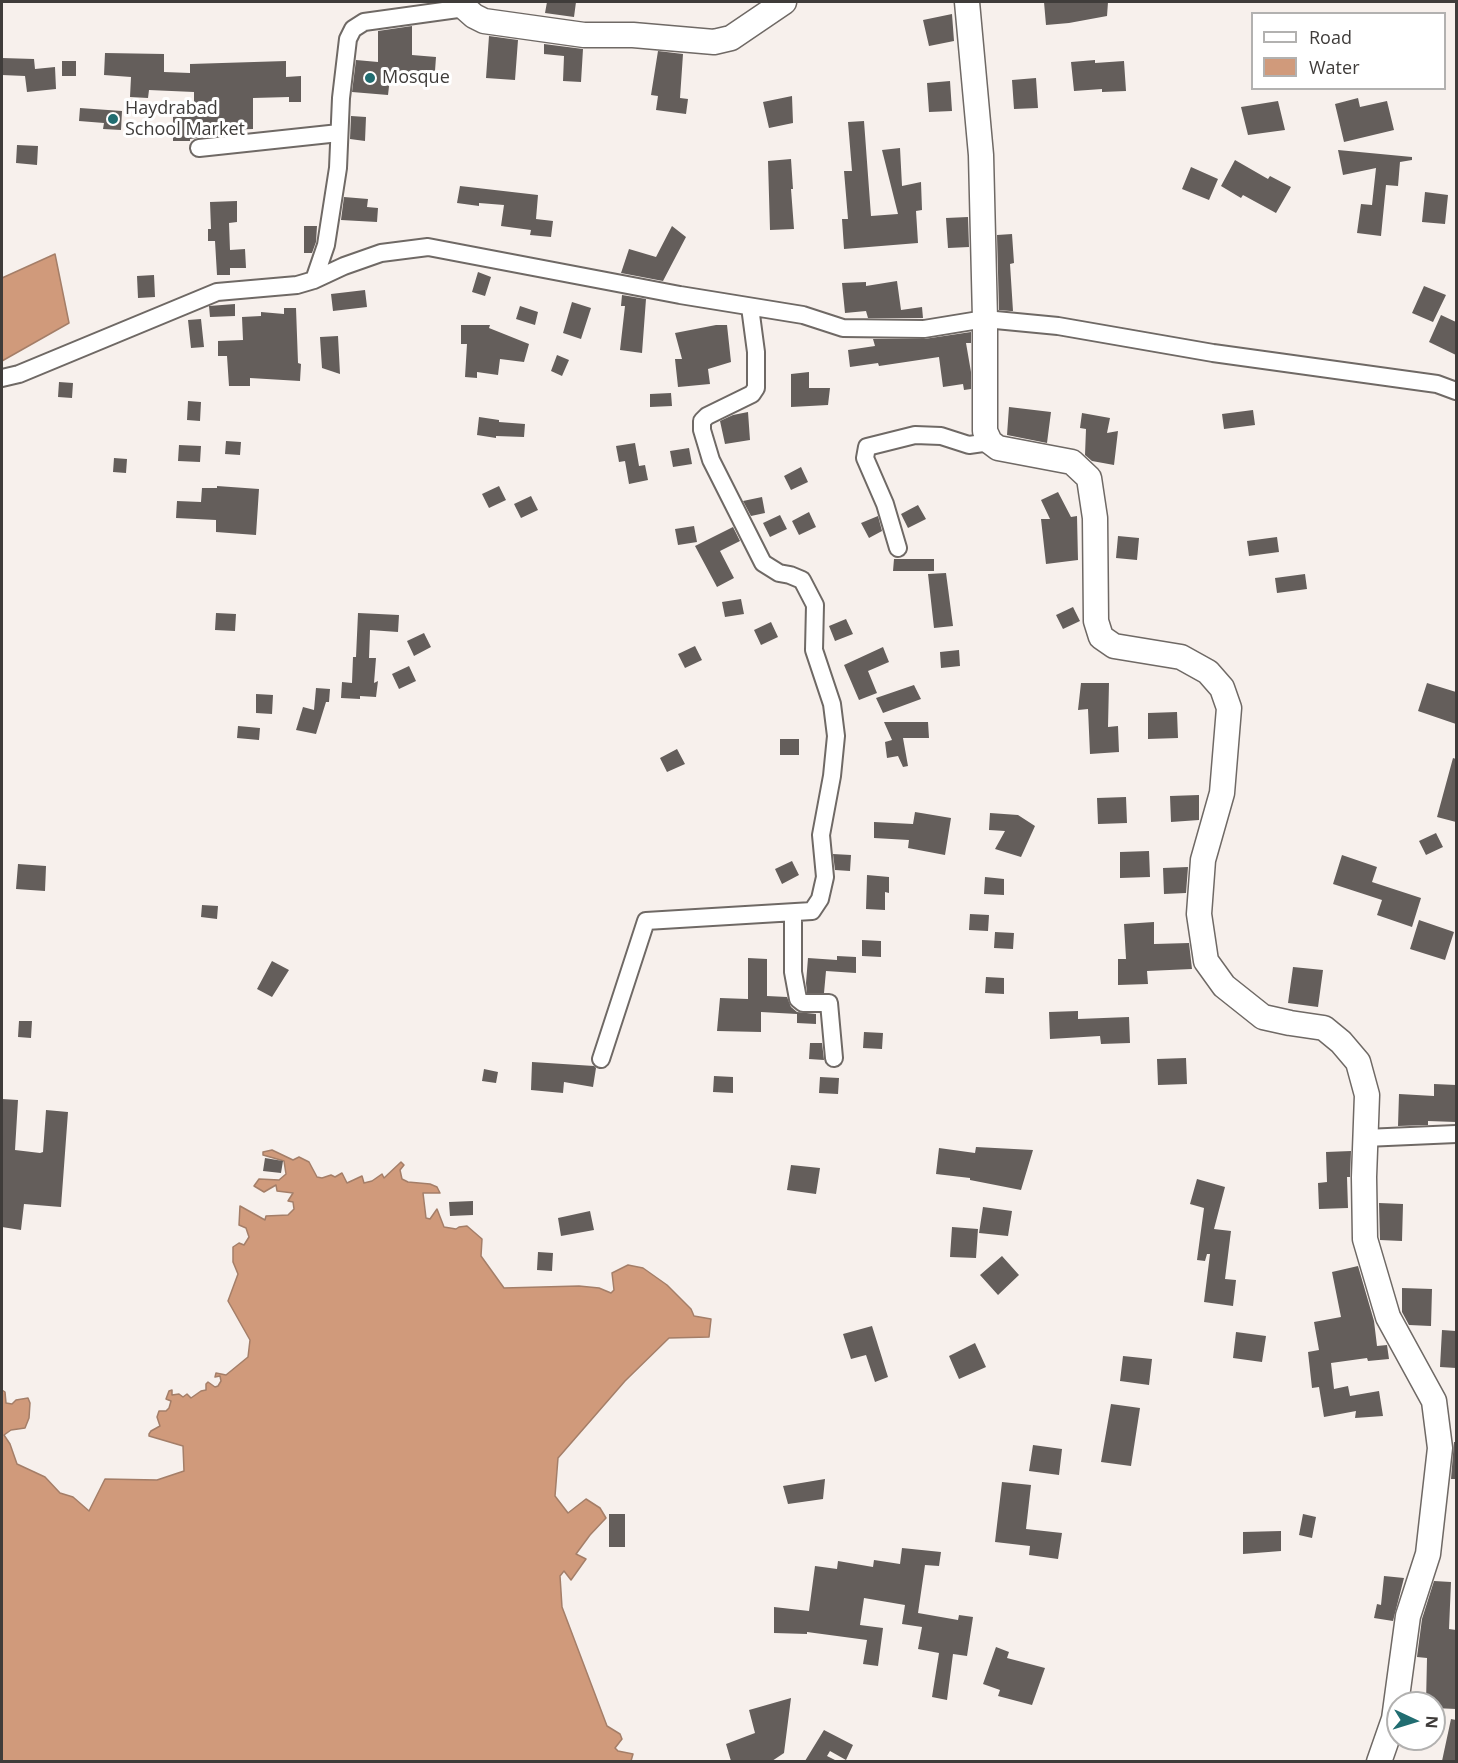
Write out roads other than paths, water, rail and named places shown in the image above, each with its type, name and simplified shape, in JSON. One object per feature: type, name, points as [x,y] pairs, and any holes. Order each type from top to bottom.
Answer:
[{"type":"street","points":[[314,280],[326,245],[338,168],[340,98],[348,39],[353,29],[364,22],[464,5],[474,16],[484,21],[584,35],[633,35],[714,42],[732,38],[784,2]]},
{"type":"street","points":[[967,2],[981,155],[986,320],[986,431],[990,442],[998,448],[1072,462],[1089,478],[1095,518],[1095,621],[1101,637],[1114,646],[1181,657],[1208,672],[1222,688],[1229,708],[1222,793],[1203,860],[1199,914],[1206,961],[1224,986],[1263,1017],[1324,1028],[1341,1042],[1358,1062],[1367,1095],[1365,1239],[1388,1317],[1434,1401],[1440,1448],[1428,1554],[1408,1616],[1394,1719],[1378,1761]]},
{"type":"street","points":[[199,148],[339,133]]},
{"type":"street","points":[[2,378],[19,374],[217,292],[297,285],[381,253],[428,247],[624,285],[803,315],[843,328],[924,329],[986,320],[1058,326],[1213,353],[1437,384],[1456,391]]},
{"type":"street","points":[[601,1059],[646,921],[812,911],[820,899],[825,877],[821,835],[832,776],[836,736],[832,704],[814,650],[815,605],[802,580],[790,574],[779,573],[763,563],[711,460],[702,430],[702,421],[706,417],[752,394],[756,388],[756,352],[750,307]]},
{"type":"street","points":[[898,548],[885,504],[865,458],[867,447],[915,435],[941,436],[969,445],[990,442]]},
{"type":"street","points":[[793,913],[793,972],[798,999],[803,1003],[829,1003],[834,1058]]},
{"type":"street","points":[[1365,1138],[1456,1134]]},
{"type":"water","points":[[55,254],[69,323],[2,361],[2,278]]},
{"type":"water","points":[[272,1150],[293,1160],[299,1157],[309,1162],[317,1177],[331,1175],[335,1177],[342,1173],[347,1183],[362,1176],[364,1183],[382,1174],[384,1178],[401,1162],[404,1165],[400,1170],[402,1179],[408,1182],[430,1184],[437,1187],[440,1193],[423,1193],[426,1218],[430,1219],[437,1209],[444,1227],[456,1229],[467,1226],[482,1239],[481,1256],[504,1288],[579,1286],[599,1288],[611,1293],[614,1290],[612,1273],[628,1265],[643,1268],[667,1285],[691,1309],[694,1316],[711,1319],[709,1337],[669,1338],[625,1381],[558,1458],[555,1496],[568,1513],[586,1499],[600,1508],[606,1518],[576,1554],[586,1559],[571,1580],[564,1571],[560,1576],[562,1607],[607,1726],[620,1734],[622,1739],[615,1748],[618,1751],[633,1754],[631,1761],[2,1761],[2,1390],[5,1392],[6,1403],[12,1404],[16,1400],[28,1398],[30,1403],[29,1418],[25,1428],[11,1430],[4,1435],[17,1464],[45,1477],[60,1493],[73,1497],[89,1511],[105,1479],[157,1480],[184,1471],[183,1446],[149,1436],[149,1434],[160,1426],[157,1417],[159,1411],[166,1411],[169,1408],[171,1401],[166,1399],[169,1391],[172,1390],[172,1395],[179,1394],[183,1397],[187,1394],[191,1398],[206,1390],[208,1382],[215,1387],[218,1386],[221,1381],[220,1376],[215,1377],[216,1373],[226,1375],[248,1357],[250,1340],[228,1301],[238,1274],[233,1262],[233,1247],[239,1243],[244,1245],[249,1237],[246,1228],[239,1225],[240,1206],[265,1220],[266,1216],[288,1215],[294,1209],[293,1202],[288,1201],[293,1193],[277,1191],[276,1185],[264,1192],[254,1186],[259,1179],[279,1180],[286,1174],[284,1161],[263,1155],[263,1152]]},
{"type":"place","name":"Mosque","points":[[370,78]]},
{"type":"place","name":"Haydrabad School Market","points":[[113,119]]}]
